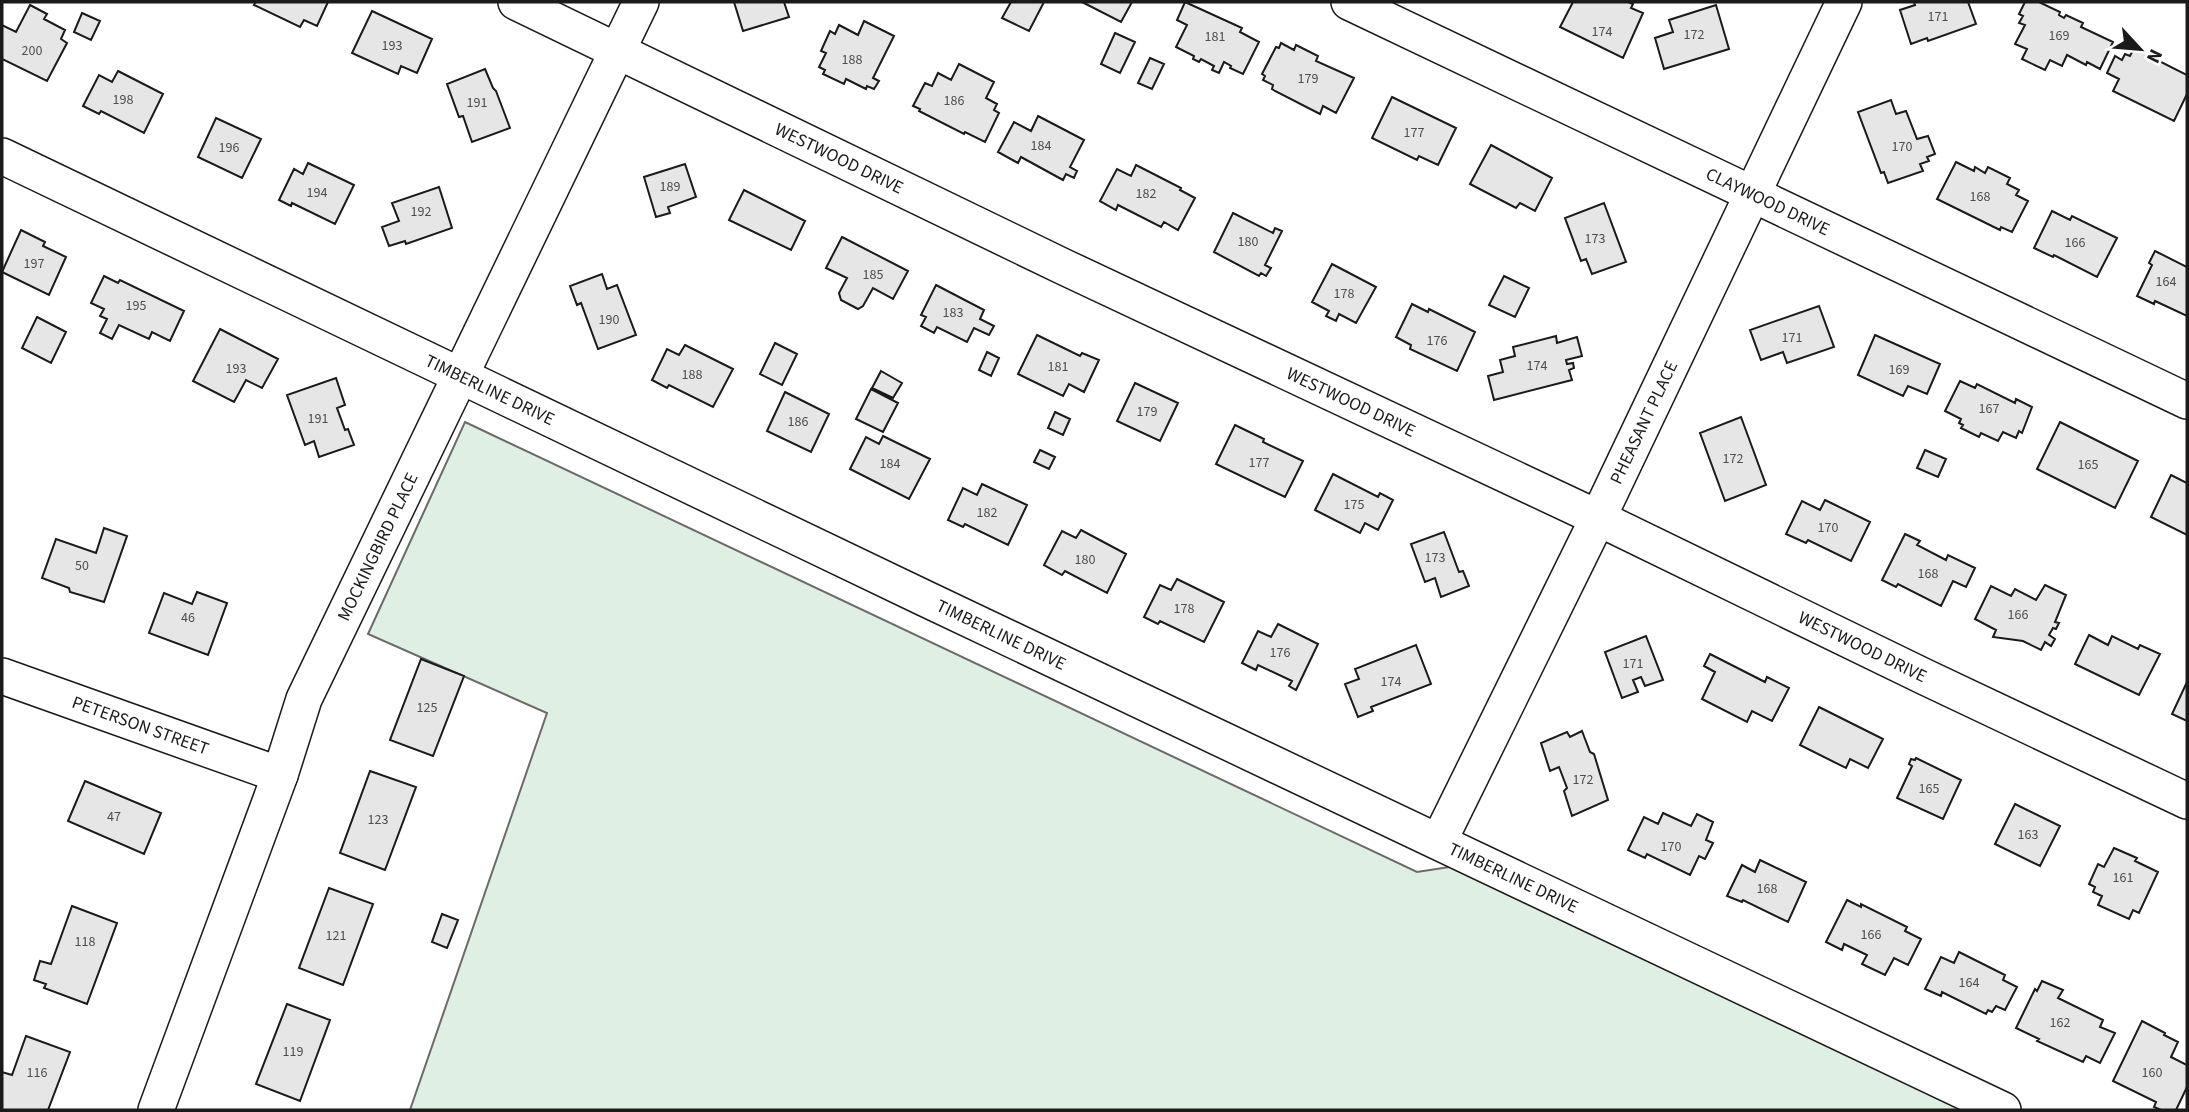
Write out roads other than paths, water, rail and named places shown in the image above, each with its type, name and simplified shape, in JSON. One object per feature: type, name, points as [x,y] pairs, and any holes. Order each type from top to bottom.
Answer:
[{"type":"street","name":"WESTWOOD DRIVE","points":[[516,2],[1076,273],[1598,518],[2187,801]]},
{"type":"street","name":"MOCKINGBIRD PLACE","points":[[156,1110],[280,775],[304,699],[641,2]]},
{"type":"street","name":"CLAYWOOD DRIVE","points":[[1349,2],[2187,401]]},
{"type":"street","name":"PHEASANT PLACE","points":[[1439,841],[1598,518],[1844,2]]},
{"type":"street","name":"TIMBERLINE DRIVE","points":[[2,156],[934,603],[2003,1110]]},
{"type":"street","name":"PETERSON STREET","points":[[2,676],[280,775]]}]
